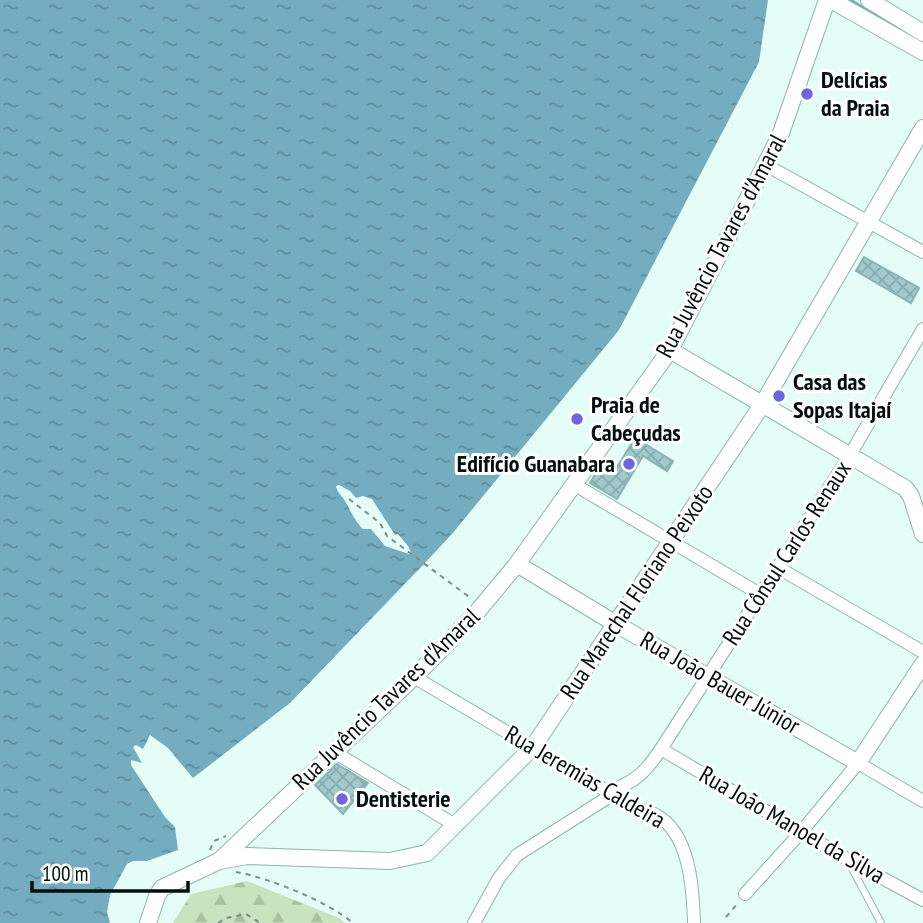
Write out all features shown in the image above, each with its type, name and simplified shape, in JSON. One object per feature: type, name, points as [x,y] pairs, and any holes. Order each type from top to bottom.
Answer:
[{"type":"street","points":[[829,0],[923,52]]},
{"type":"street","name":"Rua Juvêncio Tavares d'Amaral","points":[[148,923],[162,888],[242,849],[334,752],[414,677],[481,607],[517,564],[670,350],[786,122],[829,0]]},
{"type":"street","points":[[869,0],[923,33]]},
{"type":"street","name":"Rua Marechal Floriano Peixoto","points":[[242,849],[401,860],[426,853],[533,747],[762,405],[923,128]]},
{"type":"street","points":[[766,165],[923,252]]},
{"type":"street","name":"Rua Cônsul Carlos Renaux","points":[[474,923],[499,878],[517,855],[607,798],[608,792],[630,784],[640,776],[661,749],[850,455],[923,329]]},
{"type":"street","points":[[670,350],[905,488],[911,496],[923,534]]},
{"type":"street","points":[[575,485],[760,594]]},
{"type":"street","name":"Rua João Bauer Júnior","points":[[517,564],[923,801]]},
{"type":"street","points":[[777,567],[923,653]]},
{"type":"street","points":[[745,894],[858,763],[923,664]]},
{"type":"street","name":"Rua Jeremias Caldeira","points":[[414,677],[608,792],[615,801],[656,815],[673,829],[684,852],[694,923]]},
{"type":"street","name":"Rua João Manoel da Silva","points":[[661,749],[847,859],[923,900]]},
{"type":"street","points":[[334,752],[455,825]]},
{"type":"lane","points":[[847,859],[881,923]]},
{"type":"path","points":[[349,499],[380,523],[387,536],[481,607]]},
{"type":"path","points":[[235,872],[279,884],[341,913],[353,923]]},
{"type":"path","points":[[726,917],[745,894]]},
{"type":"path","points":[[218,923],[226,918],[246,914],[260,923]]},
{"type":"green space","points":[[247,881],[339,918],[345,923],[173,923],[191,894]]},
{"type":"water","points":[[0,0],[768,0],[759,62],[619,330],[452,534],[290,703],[193,778],[168,748],[150,735],[143,749],[136,745],[133,747],[142,763],[131,760],[131,765],[165,817],[175,827],[178,850],[147,861],[127,864],[110,895],[107,912],[110,923],[0,923]],"holes":[[[336,486],[350,491],[356,498],[363,496],[372,499],[395,535],[398,534],[412,555],[385,546],[371,529],[363,529]]]},
{"type":"building","points":[[864,257],[919,288],[911,303],[856,271]]},
{"type":"building","points":[[635,438],[673,461],[667,471],[643,456],[617,499],[590,483],[601,464],[614,472]]},
{"type":"building","name":"Dentisterie","points":[[337,764],[368,783],[343,814],[315,785]]},
{"type":"waterway","points":[[850,0],[915,39]]},
{"type":"place","name":"Delícias da Praia","points":[[807,94]]},
{"type":"place","name":"Casa das Sopas Itajaí","points":[[779,396]]},
{"type":"place","name":"Praia de Cabeçudas","points":[[577,419]]},
{"type":"place","name":"Edifício Guanabara","points":[[629,464]]},
{"type":"place","name":"Dentisterie","points":[[342,799]]}]
